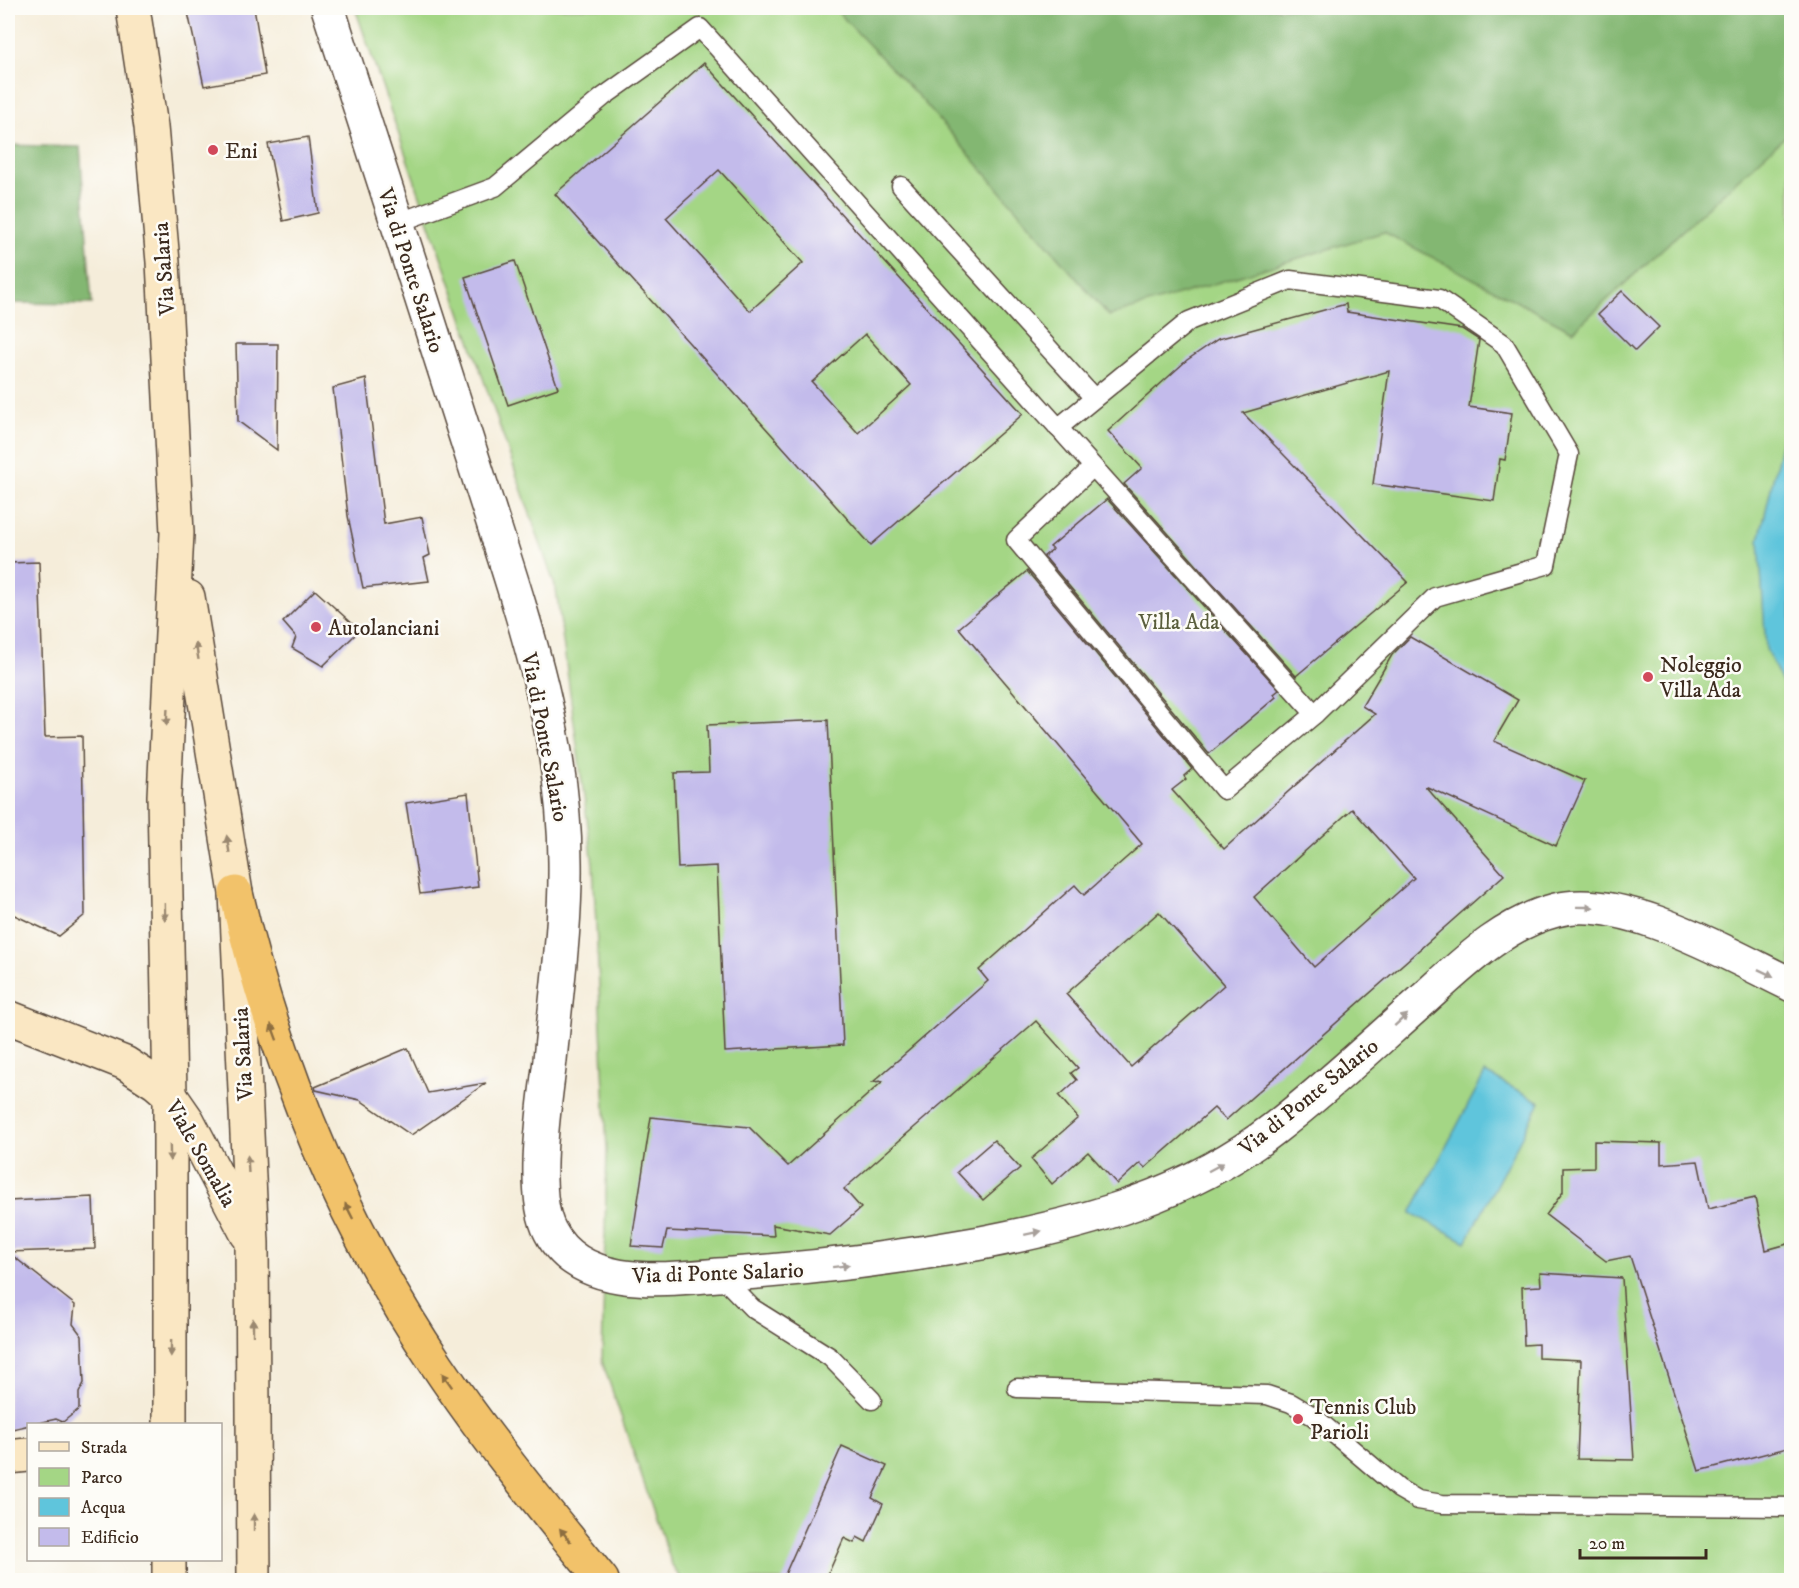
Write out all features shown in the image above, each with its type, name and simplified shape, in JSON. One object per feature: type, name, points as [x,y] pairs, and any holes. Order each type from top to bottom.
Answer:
[{"type":"highway","points":[[236,893],[250,959],[286,1064],[334,1182],[383,1277],[436,1364],[467,1408],[602,1581]]},
{"type":"main road","name":"Via Salaria","points":[[133,8],[151,127],[164,262],[177,533],[164,796],[170,1095],[171,1423]]},
{"type":"main road","name":"Via Salaria","points":[[177,533],[236,893],[252,1243],[254,1581]]},
{"type":"main road","name":"Viale Somalia","points":[[8,1017],[125,1063],[142,1072],[170,1095],[188,1121],[252,1243]]},
{"type":"main road","points":[[8,1457],[27,1455]]},
{"type":"main road","points":[[169,1561],[169,1581]]},
{"type":"street","name":"Via di Ponte Salario","points":[[328,8],[515,596],[537,673],[558,775],[564,817],[566,867],[543,1120],[541,1182],[547,1225],[568,1255],[580,1265],[598,1272],[635,1277],[720,1275],[841,1266],[1032,1233],[1117,1210],[1183,1184],[1218,1166],[1276,1128],[1495,939],[1528,919],[1572,906],[1597,907],[1638,917],[1675,931],[1791,985]]},
{"type":"lane","points":[[398,223],[495,187],[603,97],[700,28],[1315,714]]},
{"type":"lane","points":[[901,186],[1094,398]]},
{"type":"lane","points":[[1058,428],[1190,321],[1290,280],[1439,298],[1504,344],[1569,454],[1546,565],[1435,597],[1315,714],[1224,790],[1016,540],[1093,466]]},
{"type":"lane","points":[[720,1275],[752,1308],[830,1357],[872,1400]]},
{"type":"lane","points":[[1017,1388],[1267,1395],[1291,1403],[1313,1416],[1399,1489],[1418,1500],[1442,1504],[1791,1507]]},
{"type":"green space","name":"Villa Ada","points":[[355,8],[1791,8],[1791,1580],[682,1580],[672,1565],[602,1361],[607,1150],[593,864],[556,589]]},
{"type":"green space","points":[[834,8],[1791,8],[1791,131],[1573,331],[1384,232],[1109,316],[921,99]]},
{"type":"green space","points":[[8,145],[80,147],[92,304],[8,303]]},
{"type":"water","points":[[1791,421],[1791,701],[1766,649],[1759,540],[1784,432]]},
{"type":"water","points":[[1485,1073],[1540,1102],[1466,1242],[1411,1213]]},
{"type":"building","points":[[187,8],[254,8],[265,75],[204,86]]},
{"type":"building","points":[[704,63],[1023,414],[871,545],[555,194]],"holes":[[[719,170],[803,263],[750,311],[666,218]],[[865,334],[911,385],[858,433],[812,382]]]},
{"type":"building","points":[[308,137],[318,213],[283,221],[268,144]]},
{"type":"building","points":[[515,261],[558,388],[508,405],[465,277]]},
{"type":"building","points":[[1622,291],[1659,327],[1635,351],[1598,314]]},
{"type":"building","points":[[1346,304],[1347,312],[1462,329],[1479,340],[1469,407],[1512,413],[1505,460],[1500,459],[1494,501],[1373,484],[1389,371],[1243,413],[1408,582],[1296,676],[1124,484],[1142,468],[1108,431],[1187,360],[1218,339]]},
{"type":"building","points":[[236,344],[278,344],[277,450],[238,421]]},
{"type":"building","points":[[366,379],[384,524],[422,517],[430,555],[424,558],[429,581],[363,588],[348,516],[333,388]]},
{"type":"building","points":[[1107,499],[1279,690],[1274,694],[1276,697],[1209,754],[1044,556],[1053,549],[1050,547]]},
{"type":"building","points":[[39,562],[45,737],[82,736],[85,915],[59,936],[8,912],[8,563]]},
{"type":"building","points":[[1027,571],[1192,769],[1184,776],[1186,779],[1172,790],[1224,849],[1375,714],[1362,706],[1392,655],[1410,637],[1518,700],[1494,741],[1585,781],[1556,846],[1425,786],[1504,875],[1226,1120],[1214,1108],[1145,1168],[1140,1163],[1117,1184],[1088,1152],[1052,1184],[1031,1159],[1078,1118],[1059,1096],[1077,1080],[1071,1073],[1078,1068],[1036,1021],[844,1189],[861,1208],[830,1235],[773,1225],[774,1236],[667,1231],[663,1248],[631,1246],[651,1117],[749,1127],[788,1166],[883,1081],[873,1082],[988,981],[979,970],[1075,885],[1084,895],[1142,844],[959,628]],"holes":[[[1352,809],[1414,878],[1314,967],[1254,897]],[[1159,912],[1224,985],[1131,1067],[1066,994]]]},
{"type":"building","points":[[315,590],[355,626],[353,628],[357,633],[323,666],[292,648],[296,637],[283,622]]},
{"type":"building","points":[[828,720],[843,1045],[725,1052],[717,866],[678,868],[674,773],[709,772],[707,725]]},
{"type":"building","points":[[468,793],[478,887],[420,894],[406,803]]},
{"type":"building","points":[[408,1048],[428,1093],[486,1083],[411,1135],[360,1100],[316,1090],[315,1087]]},
{"type":"building","points":[[994,1140],[1020,1168],[983,1200],[957,1172]]},
{"type":"building","points":[[1594,1141],[1661,1143],[1661,1164],[1698,1161],[1708,1209],[1755,1198],[1766,1250],[1791,1243],[1791,1447],[1699,1471],[1630,1256],[1606,1261],[1546,1215],[1563,1192],[1563,1168],[1594,1167]]},
{"type":"building","points":[[93,1197],[95,1249],[8,1252],[8,1201]]},
{"type":"building","points":[[8,1252],[75,1305],[73,1324],[82,1336],[84,1383],[79,1393],[79,1409],[63,1422],[56,1419],[27,1423],[27,1426],[8,1430]]},
{"type":"building","points":[[1540,1273],[1622,1278],[1634,1460],[1577,1459],[1581,1360],[1538,1358],[1538,1344],[1524,1345],[1522,1287],[1541,1286]]},
{"type":"building","points":[[842,1446],[887,1466],[872,1498],[883,1504],[866,1542],[857,1537],[854,1543],[844,1538],[825,1581],[782,1581]]},
{"type":"place","name":"Eni","points":[[213,150]]},
{"type":"place","name":"Autolanciani","points":[[316,627]]},
{"type":"place","name":"Noleggio Villa Ada","points":[[1648,677]]},
{"type":"place","name":"Tennis Club Parioli","points":[[1298,1419]]}]
